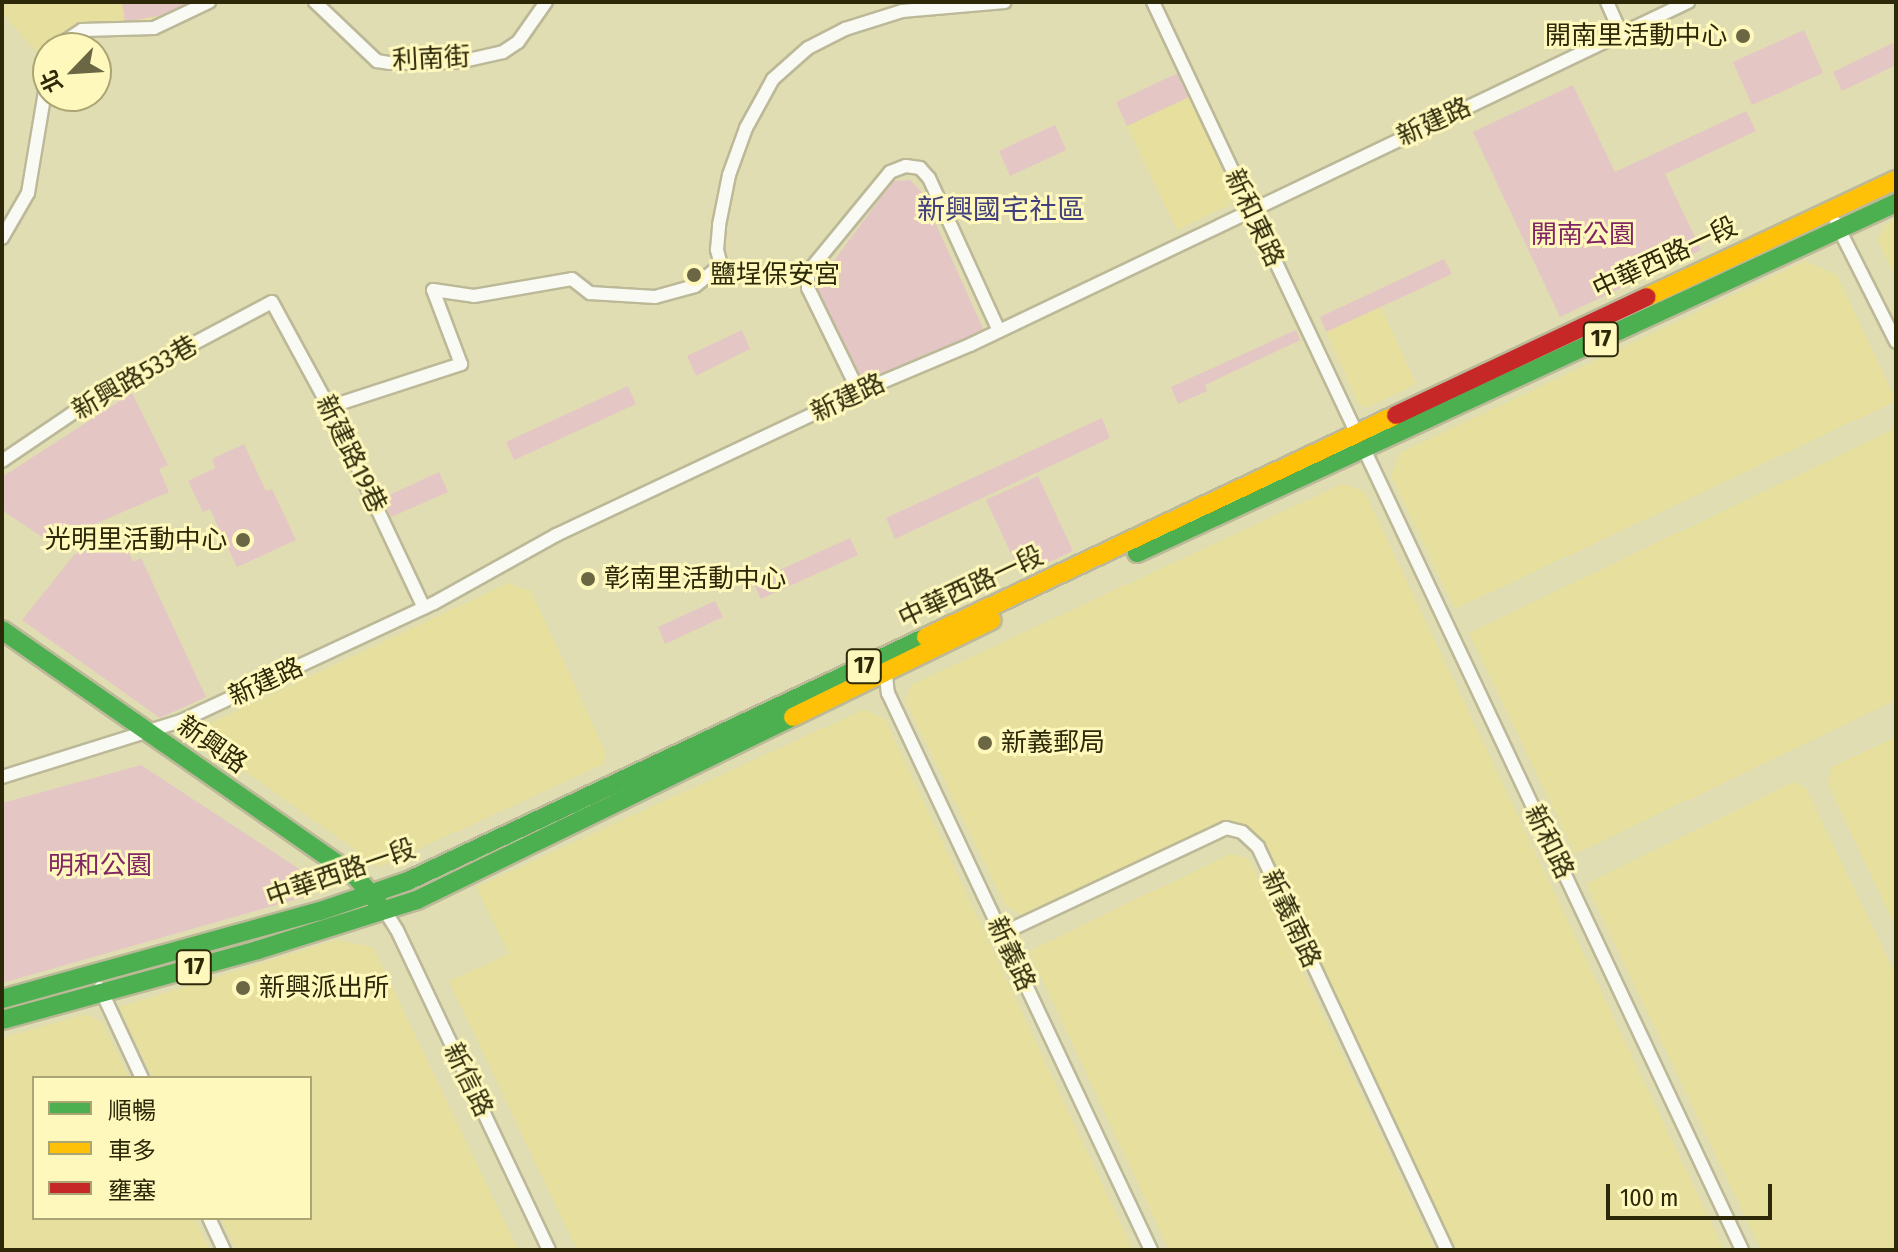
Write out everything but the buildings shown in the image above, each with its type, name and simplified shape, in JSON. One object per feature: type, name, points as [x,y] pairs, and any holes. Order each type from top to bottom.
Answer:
[{"type":"main road","name":"中華西路一段","points":[[2,999],[372,896],[886,664],[1359,441],[1896,180]]},
{"type":"main road","name":"中華西路一段","points":[[1359,441],[1896,203]]},
{"type":"main road","name":"新興路","points":[[2,630],[357,878],[385,911]]},
{"type":"main road","name":"中華西路一段","points":[[2,1020],[417,900],[886,664]]},
{"type":"street","points":[[79,32],[154,28],[209,2]]},
{"type":"street","name":"利南街","points":[[315,2],[377,61],[389,63],[459,62],[503,52],[518,42],[546,2]]},
{"type":"street","points":[[329,407],[461,364],[433,290],[474,296],[572,279],[590,293],[655,297],[695,286],[721,265],[717,250],[729,175],[746,128],[773,79],[808,48],[845,29],[902,11],[1005,2]]},
{"type":"street","name":"新和東路","points":[[1153,2],[1359,441]]},
{"type":"street","points":[[1607,2],[1621,34]]},
{"type":"street","name":"新建路","points":[[2,777],[181,721],[424,608],[556,535],[859,392],[999,331],[1061,298],[1688,2]]},
{"type":"street","points":[[2,238],[28,193],[42,112]]},
{"type":"street","points":[[859,392],[808,288],[808,272],[890,172],[906,166],[920,168],[929,178],[999,331]]},
{"type":"street","points":[[1830,210],[1896,342]]},
{"type":"street","name":"新建路19巷","points":[[272,302],[329,407],[424,608]]},
{"type":"street","name":"新興路533巷","points":[[2,461],[110,388],[272,302]]},
{"type":"street","name":"新和路","points":[[1359,441],[1742,1250]]},
{"type":"street","name":"新義路","points":[[886,664],[888,693],[1151,1250]]},
{"type":"street","name":"新義南路","points":[[1001,934],[1226,828],[1242,832],[1258,847],[1447,1250]]},
{"type":"street","name":"新信路","points":[[385,911],[397,930],[549,1250]]},
{"type":"street","points":[[93,974],[141,1076]]},
{"type":"street","points":[[210,1220],[224,1250]]},
{"type":"shaded area","points":[[2,2],[207,2],[160,24],[92,28],[85,32],[32,32],[32,47],[2,13]]},
{"type":"shaded area","points":[[1189,97],[1234,193],[1230,205],[1177,230],[1127,126]]},
{"type":"shaded area","points":[[1896,219],[1896,278],[1877,240],[1886,224]]},
{"type":"shaded area","points":[[1805,261],[1837,275],[1896,401],[1455,609],[1391,476],[1400,453]]},
{"type":"shaded area","points":[[1381,307],[1416,384],[1367,408],[1359,405],[1326,332]]},
{"type":"shaded area","points":[[1896,428],[1896,700],[1575,854],[1469,633]]},
{"type":"shaded area","points":[[1342,484],[1364,491],[1724,1250],[1455,1250],[1263,844],[1250,828],[1232,822],[1023,916],[1005,905],[905,700],[911,685]]},
{"type":"shaded area","points":[[508,583],[531,591],[605,751],[604,764],[379,867],[200,739],[198,729]]},
{"type":"shaded area","points":[[865,709],[885,719],[1133,1250],[577,1250],[449,981],[509,954],[476,887]]},
{"type":"shaded area","points":[[1896,736],[1896,928],[1828,784],[1831,768]]},
{"type":"shaded area","points":[[1793,782],[1806,788],[1896,976],[1896,1250],[1761,1250],[1586,884]]},
{"type":"shaded area","points":[[1232,853],[1249,859],[1435,1250],[1169,1250],[1029,951]]},
{"type":"shaded area","points":[[336,940],[373,947],[518,1250],[237,1250],[222,1220],[312,1220],[312,1076],[152,1076],[119,1007]]},
{"type":"shaded area","points":[[86,1014],[103,1023],[128,1076],[32,1076],[32,1220],[195,1220],[209,1250],[2,1250],[2,1038]]},
{"type":"green space","points":[[122,2],[185,2],[186,11],[125,22]]},
{"type":"green space","points":[[1804,30],[1823,73],[1752,105],[1733,62]]},
{"type":"green space","points":[[1893,43],[1896,65],[1842,91],[1833,72]]},
{"type":"green space","points":[[1178,73],[1189,97],[1127,126],[1116,102]]},
{"type":"green space","name":"開南公園","points":[[1573,85],[1615,172],[1746,111],[1756,131],[1665,174],[1701,250],[1560,317],[1473,132]]},
{"type":"green space","points":[[1055,125],[1066,150],[1010,176],[999,151]]},
{"type":"green space","points":[[910,180],[921,191],[985,333],[863,388],[816,285],[893,181]]},
{"type":"green space","points":[[1444,259],[1452,274],[1326,332],[1320,317]]},
{"type":"green space","points":[[742,330],[750,349],[696,376],[687,356]]},
{"type":"green space","points":[[1296,330],[1300,340],[1205,385],[1207,391],[1178,404],[1171,387]]},
{"type":"green space","points":[[628,386],[636,404],[514,460],[506,442]]},
{"type":"green space","points":[[132,393],[168,465],[159,469],[169,492],[51,543],[2,510],[2,477]]},
{"type":"green space","points":[[1102,418],[1110,438],[895,539],[886,518]]},
{"type":"green space","points":[[244,444],[266,491],[272,489],[296,540],[237,567],[210,509],[203,512],[188,481],[215,468],[212,459]]},
{"type":"green space","points":[[439,472],[448,492],[391,517],[383,498]]},
{"type":"green space","points":[[1038,476],[1073,551],[1021,575],[986,500]]},
{"type":"green space","points":[[120,534],[133,562],[141,558],[206,697],[160,718],[22,620],[74,555]]},
{"type":"green space","points":[[850,538],[858,555],[761,599],[753,582]]},
{"type":"green space","points":[[715,601],[723,617],[665,644],[658,627]]},
{"type":"green space","name":"明和公園","points":[[141,765],[319,882],[308,896],[2,983],[2,803]]},
{"type":"traffic: fast","points":[[1137,553],[1896,203]]},
{"type":"traffic: fast","points":[[2,630],[357,878],[378,903]]},
{"type":"traffic: fast","points":[[2,999],[320,911],[408,881],[926,637]]},
{"type":"traffic: fast","points":[[2,1020],[258,950],[417,900],[793,717]]},
{"type":"traffic: slow","points":[[1647,297],[1896,180]]},
{"type":"traffic: slow","points":[[926,637],[1396,415]]},
{"type":"traffic: slow","points":[[793,717],[992,620]]},
{"type":"traffic: jam","points":[[1396,415],[1647,297]]},
{"type":"place","name":"開南里活動中心","points":[[1743,36]]},
{"type":"place","name":"鹽埕保安宮","points":[[694,275]]},
{"type":"place","name":"光明里活動中心","points":[[243,540]]},
{"type":"place","name":"彰南里活動中心","points":[[588,579]]},
{"type":"place","name":"新義郵局","points":[[985,743]]},
{"type":"place","name":"新興派出所","points":[[243,988]]},
{"type":"district","name":"新興國宅社區","points":[[1001,210]]}]
